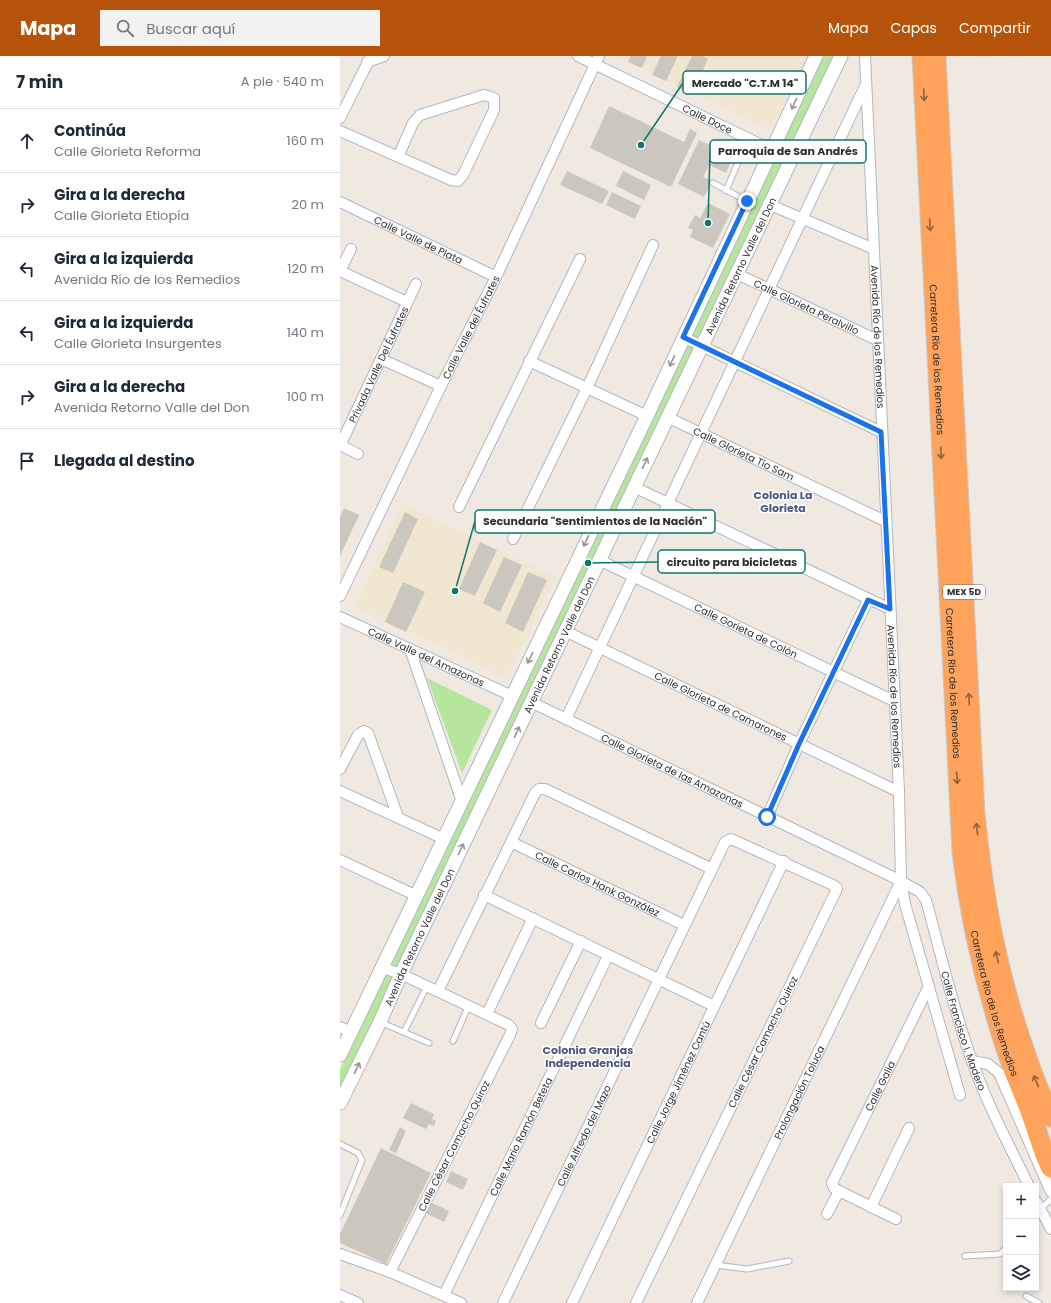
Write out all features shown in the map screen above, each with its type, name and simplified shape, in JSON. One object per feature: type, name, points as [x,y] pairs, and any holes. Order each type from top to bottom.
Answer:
[{"type":"highway","name":"Carretera Río de los Remedios","points":[[922,56],[961,845],[966,892],[984,974],[1006,1050],[1038,1132]]},
{"type":"highway","name":"Carretera Río de los Remedios","points":[[936,56],[975,805],[980,860],[986,903],[1006,992],[1032,1071],[1051,1117]]},
{"type":"highway","points":[[1038,1132],[1051,1151]]},
{"type":"highway","points":[[1038,1132],[1043,1152],[1051,1168]]},
{"type":"street","points":[[340,118],[369,59],[384,56]]},
{"type":"street","name":"Calle Doce","points":[[578,56],[597,60],[772,150]]},
{"type":"street","name":"Avenida Retorno Valle del Don","points":[[340,1055],[346,1030],[383,968],[647,416],[816,56]]},
{"type":"street","name":"Avenida Retorno Valle del Don","points":[[340,1103],[380,1022],[401,974],[768,204],[841,56]]},
{"type":"street","name":"Avenida Río de los Remedios","points":[[865,56],[865,85],[874,249],[885,521],[899,792],[901,881],[905,904],[960,1095]]},
{"type":"street","name":"Calle Valle del Éufrates","points":[[340,596],[441,386],[496,277],[597,60]]},
{"type":"street","points":[[566,719],[865,85]]},
{"type":"street","points":[[340,131],[398,157],[451,180],[458,181],[463,175],[494,110],[494,98],[484,94],[420,115],[413,122],[398,157]]},
{"type":"street","name":"Calle Valle de Plata","points":[[340,202],[496,277]]},
{"type":"street","points":[[768,204],[874,249]]},
{"type":"street","points":[[513,539],[587,388],[653,245]]},
{"type":"street","points":[[340,271],[350,249]]},
{"type":"street","points":[[459,507],[580,259]]},
{"type":"street","name":"Privada Valle Del Éufrates","points":[[340,271],[408,302]]},
{"type":"street","name":"Calle Glorieta Peralvillo","points":[[736,273],[877,340]]},
{"type":"street","name":"Privada Valle Del Éufrates","points":[[340,446],[416,284]]},
{"type":"street","points":[[683,337],[881,432]]},
{"type":"street","name":"Privada Valle Del Éufrates","points":[[381,359],[441,386]]},
{"type":"street","points":[[529,362],[647,416]]},
{"type":"street","name":"Calle Glorieta Tío Sam","points":[[667,417],[885,521]]},
{"type":"street","points":[[340,446],[358,454]]},
{"type":"street","points":[[634,487],[868,600],[890,609]]},
{"type":"street","name":"Calle Gorieta de Colón","points":[[599,560],[894,701]]},
{"type":"street","points":[[767,817],[799,744],[868,600]]},
{"type":"street","name":"Calle Valle del Amazonas","points":[[340,617],[512,696]]},
{"type":"street","name":"Calle Glorieta de Camarones","points":[[565,631],[899,792]]},
{"type":"street","points":[[410,649],[462,802]]},
{"type":"street","name":"Calle Glorieta de las Amazonas","points":[[531,702],[901,881]]},
{"type":"street","points":[[340,769],[358,735],[364,731],[368,733],[398,818]]},
{"type":"street","points":[[438,991],[535,793],[539,789],[542,789],[712,869]]},
{"type":"street","points":[[340,791],[444,839]]},
{"type":"street","name":"Calle César Camacho Quiroz","points":[[636,1303],[836,892],[836,888],[833,885],[784,861],[728,838]]},
{"type":"street","name":"Calle Alfredo del Mazo","points":[[503,1303],[684,924],[728,838]]},
{"type":"street","name":"Calle Carlos Hank González","points":[[512,842],[684,924]]},
{"type":"street","points":[[340,860],[417,896]]},
{"type":"street","name":"Calle Jorge Jiménez Cantú","points":[[572,1303],[784,861]]},
{"type":"street","name":"Calle Francisco I. Madero","points":[[901,881],[920,892],[926,900],[959,1023],[972,1061],[982,1088],[1028,1183]]},
{"type":"street","name":"Prolongación Toluca","points":[[697,1303],[901,881]]},
{"type":"street","points":[[484,895],[714,1006]]},
{"type":"street","points":[[487,1014],[533,918]]},
{"type":"street","points":[[541,1023],[581,941]]},
{"type":"street","name":"Calle Mario Ramón Beteta","points":[[444,1295],[608,956]]},
{"type":"street","name":"Calle César Camacho Quiroz","points":[[383,968],[401,974],[511,1026],[510,1035],[390,1272]]},
{"type":"street","name":"Calle Galia","points":[[827,1214],[836,1188],[929,986]]},
{"type":"street","points":[[972,1061],[988,1064],[999,1073],[1051,1192]]},
{"type":"street","points":[[871,1207],[910,1128]]},
{"type":"street","points":[[836,1188],[896,1219]]},
{"type":"street","points":[[1039,1211],[1051,1228]]},
{"type":"street","points":[[340,1254],[390,1272],[461,1303]]},
{"type":"street","points":[[340,1295],[358,1303]]},
{"type":"lane","points":[[726,191],[739,160]]},
{"type":"lane","points":[[713,183],[747,201]]},
{"type":"lane","points":[[404,1032],[426,986]]},
{"type":"lane","points":[[453,1041],[469,1005]]},
{"type":"lane","points":[[380,1022],[429,1043]]},
{"type":"lane","points":[[340,1144],[358,1153],[362,1160],[340,1215]]},
{"type":"lane","points":[[1039,1207],[1051,1199]]},
{"type":"lane","points":[[965,1256],[1000,1254],[1003,1251]]},
{"type":"lane","points":[[716,1265],[747,1269],[788,1261]]},
{"type":"lane","points":[[1026,1296],[1039,1303]]},
{"type":"shaded area","points":[[620,56],[807,56],[770,130],[619,58]]},
{"type":"shaded area","points":[[403,504],[555,577],[507,678],[355,606]]},
{"type":"green space","points":[[824,56],[837,56],[340,1095],[340,1070]]},
{"type":"green space","points":[[427,678],[492,710],[462,773]]},
{"type":"building","points":[[631,56],[647,56],[642,68],[628,62]]},
{"type":"building","points":[[661,56],[678,56],[666,81],[652,75]]},
{"type":"building","points":[[692,56],[703,56],[708,59],[692,94],[677,87]]},
{"type":"building","points":[[609,106],[684,142],[690,129],[697,133],[671,187],[590,148]]},
{"type":"building","points":[[699,140],[733,156],[726,173],[709,165],[703,177],[712,181],[704,197],[678,184]]},
{"type":"building","points":[[567,171],[609,191],[602,204],[560,185]]},
{"type":"building","points":[[623,171],[651,185],[644,200],[616,186]]},
{"type":"building","points":[[612,192],[641,206],[635,219],[606,205]]},
{"type":"building","points":[[708,203],[730,214],[713,248],[690,237],[693,230],[688,228],[695,215],[700,218]]},
{"type":"building","points":[[344,508],[359,515],[340,556],[340,517]]},
{"type":"building","points":[[405,512],[418,519],[393,573],[379,567]]},
{"type":"building","points":[[480,542],[497,550],[475,596],[459,589]]},
{"type":"building","points":[[504,557],[522,565],[500,612],[483,603]]},
{"type":"building","points":[[528,572],[547,580],[523,632],[505,623]]},
{"type":"building","points":[[403,582],[425,592],[406,632],[385,622]]},
{"type":"building","points":[[411,1103],[434,1114],[432,1119],[436,1121],[434,1126],[429,1124],[426,1129],[403,1118]]},
{"type":"building","points":[[400,1127],[406,1131],[396,1153],[389,1150]]},
{"type":"building","points":[[381,1148],[431,1173],[386,1264],[340,1243],[340,1234]]},
{"type":"building","points":[[451,1171],[468,1179],[463,1190],[446,1182]]},
{"type":"building","points":[[430,1202],[449,1211],[444,1222],[425,1213]]},
{"type":"place","name":"Mercado \"C.T.M 14\"","points":[[641,145]]},
{"type":"place","name":"Parroquia de San Andrés","points":[[708,223]]},
{"type":"place","name":"circuito para bicicletas","points":[[588,563]]},
{"type":"place","name":"Secundaria \"Sentimientos de la Nación\"","points":[[455,591]]},
{"type":"district","name":"Colonia La Glorieta","points":[[783,501]]},
{"type":"district","name":"Colonia Granjas Independencia","points":[[588,1056]]},
{"type":"route","points":[[747,201],[683,337],[881,432],[890,609],[868,600],[799,744],[767,817]]}]
